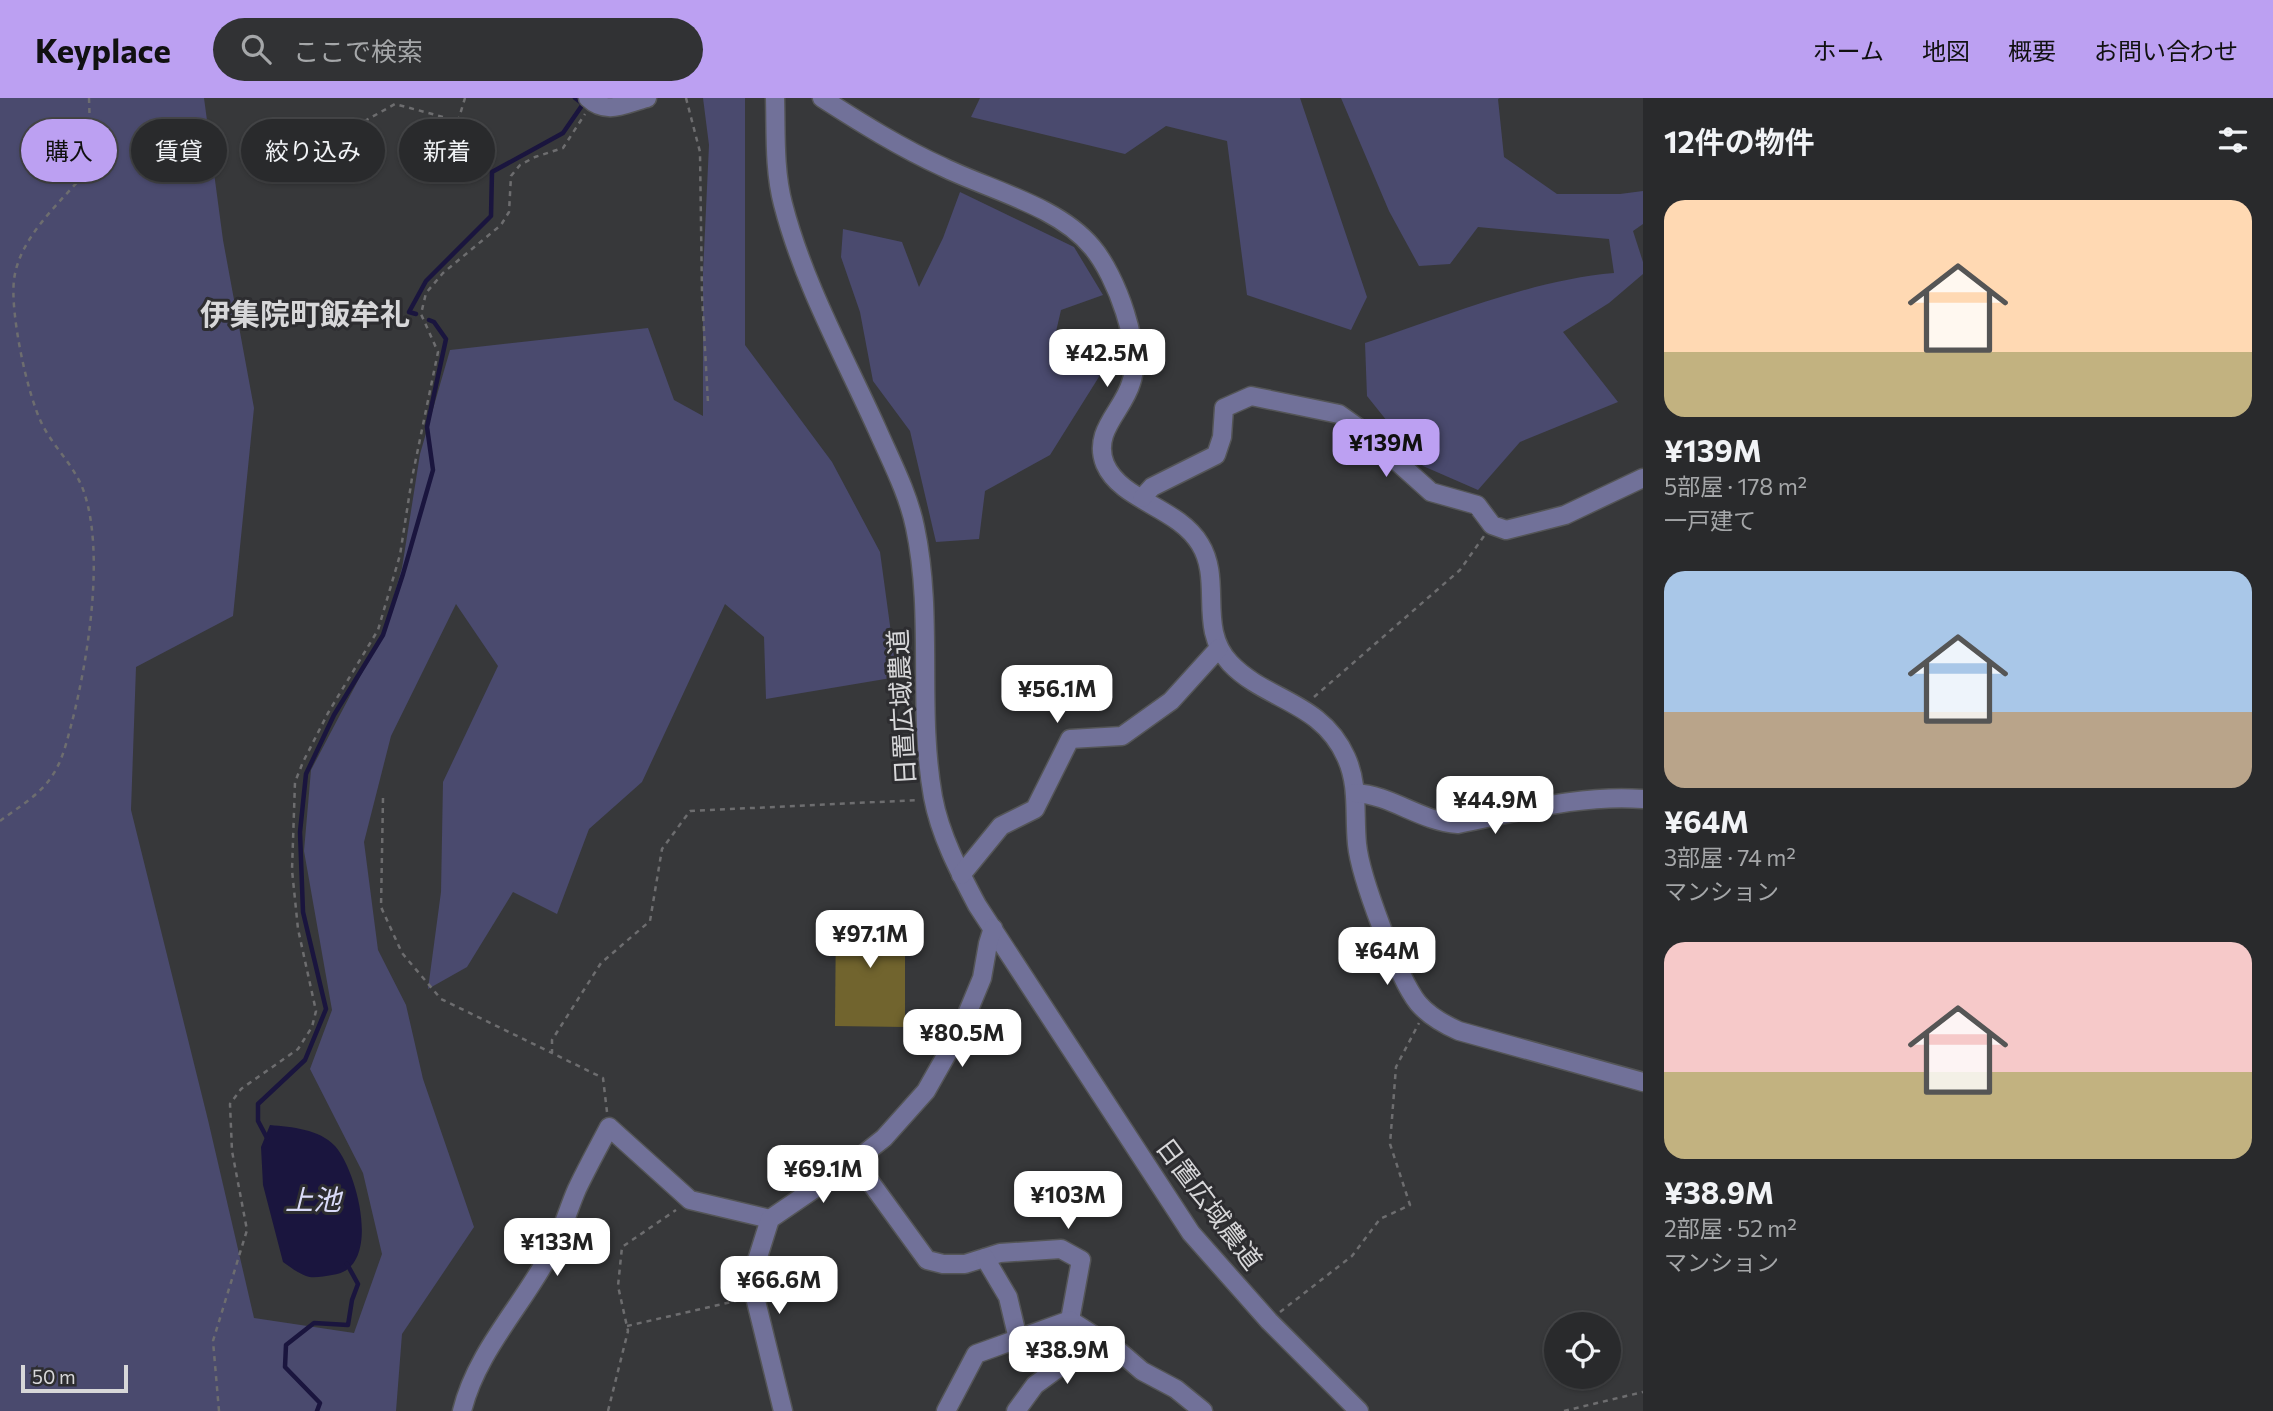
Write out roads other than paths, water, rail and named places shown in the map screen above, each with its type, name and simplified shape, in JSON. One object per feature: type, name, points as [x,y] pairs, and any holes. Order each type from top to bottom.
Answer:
[{"type":"street","points":[[590,100],[616,109],[647,98]]},
{"type":"street","name":"日置広域農道","points":[[775,98],[782,201],[794,239],[903,486],[915,526],[923,600],[927,755],[933,799],[961,875],[1191,1233],[1269,1321],[1359,1411]]},
{"type":"street","points":[[822,98],[921,157],[1061,220],[1094,248],[1121,300],[1135,361],[1130,387],[1103,436],[1101,449],[1104,461],[1121,485],[1178,519],[1191,530],[1205,552],[1211,581],[1212,631],[1219,648],[1233,666],[1319,720],[1338,741],[1352,771],[1357,843],[1363,874],[1408,988],[1426,1012],[1459,1031],[1643,1082]]},
{"type":"street","points":[[1142,498],[1152,487],[1216,455],[1222,437],[1224,408],[1251,396],[1339,414],[1363,431],[1431,492],[1477,505],[1492,525],[1506,530],[1565,515],[1643,478]]},
{"type":"street","points":[[961,875],[1002,826],[1035,809],[1070,739],[1122,736],[1171,701],[1219,648]]},
{"type":"street","points":[[1355,793],[1372,794],[1437,822],[1458,824],[1579,800],[1604,797],[1643,799]]},
{"type":"street","points":[[783,1411],[755,1297],[753,1273],[770,1219],[884,1138],[926,1091],[946,1059],[982,978],[993,928]]},
{"type":"street","points":[[462,1411],[482,1359],[516,1310],[555,1244],[576,1190],[609,1127],[691,1200],[770,1219]]},
{"type":"street","points":[[855,1161],[927,1260],[943,1264],[965,1264],[1000,1253],[1061,1249],[1081,1260],[1070,1320]]},
{"type":"street","points":[[985,1258],[1008,1297],[1018,1339]]},
{"type":"street","points":[[946,1411],[976,1354],[1070,1320]]},
{"type":"street","points":[[1070,1320],[1120,1352],[1142,1371],[1176,1389],[1203,1411]]},
{"type":"street","points":[[1016,1411],[1035,1385],[1098,1339]]},
{"type":"water","name":"上池","points":[[270,1125],[305,1130],[321,1136],[335,1146],[344,1159],[358,1197],[361,1218],[361,1239],[357,1256],[348,1269],[332,1275],[312,1277],[283,1262],[263,1185],[261,1147]]},
{"type":"waterway","points":[[416,314],[409,312],[426,281],[491,216],[492,172],[563,133],[583,104],[575,98]]},
{"type":"waterway","points":[[267,1138],[258,1121],[258,1104],[305,1060],[326,1009],[303,912],[300,832],[306,774],[334,715],[383,635],[433,470],[427,427],[446,339],[434,322],[429,320]]},
{"type":"waterway","points":[[317,1411],[320,1403],[285,1367],[286,1345],[314,1323],[348,1325],[358,1284],[347,1264]]},
{"type":"district","name":"伊集院町飯牟礼","points":[[305,315]]}]
